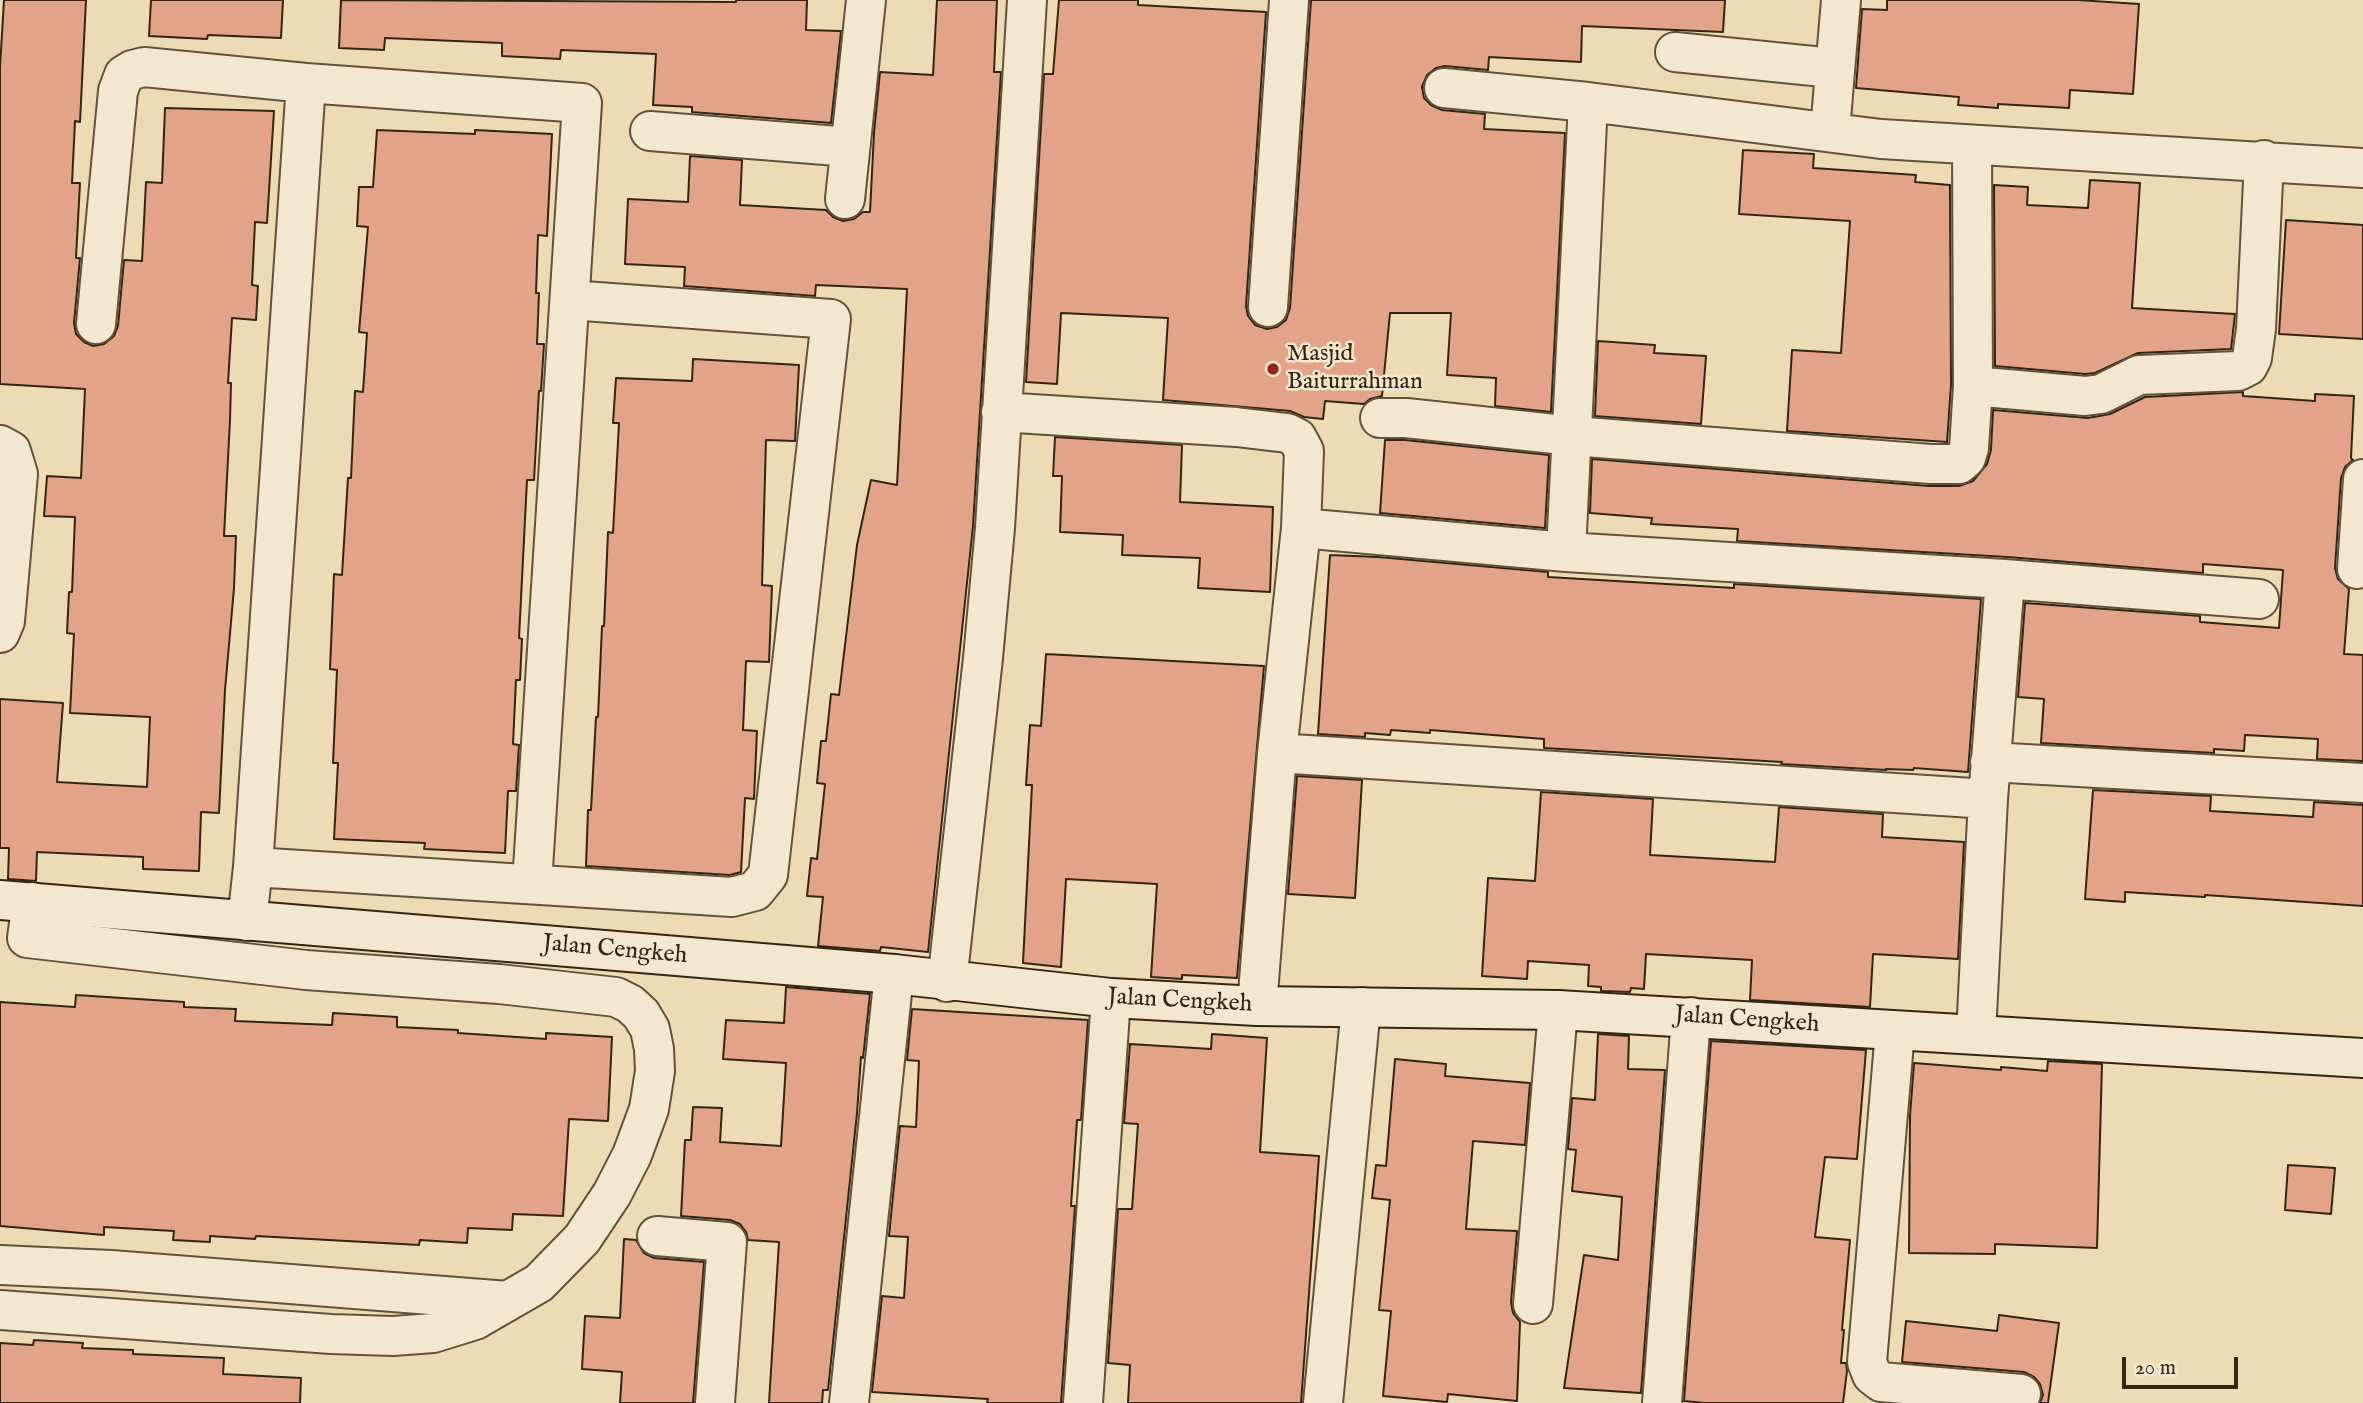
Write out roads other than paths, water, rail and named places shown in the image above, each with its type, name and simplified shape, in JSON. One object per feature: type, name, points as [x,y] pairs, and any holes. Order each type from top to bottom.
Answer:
[{"type":"street","points":[[845,199],[866,0]]},
{"type":"street","points":[[947,982],[995,528],[1027,0]]},
{"type":"street","points":[[1268,307],[1289,0]]},
{"type":"street","points":[[1830,131],[1840,0]]},
{"type":"street","points":[[1675,52],[1833,68]]},
{"type":"street","points":[[96,324],[118,91],[124,75],[132,69],[144,67],[306,83],[582,103],[532,884]]},
{"type":"street","points":[[247,921],[253,867],[306,83]]},
{"type":"street","points":[[1444,88],[1587,102],[1881,139],[2363,168]]},
{"type":"street","points":[[1566,552],[1587,102]]},
{"type":"street","points":[[650,131],[850,147]]},
{"type":"street","points":[[1380,418],[1406,418],[1573,436],[1953,466],[1964,461],[1968,454],[1973,386],[1972,145]]},
{"type":"street","points":[[1973,386],[2085,396],[2101,394],[2139,375],[2238,371],[2248,366],[2252,358],[2256,329],[2264,160]]},
{"type":"street","points":[[253,867],[732,897],[755,891],[768,875],[831,319],[570,300]]},
{"type":"street","points":[[1001,412],[1237,427],[1287,433],[1297,438],[1304,451],[1301,528],[1278,753],[1257,1006]]},
{"type":"street","points":[[0,445],[11,451],[18,474],[5,621],[0,632]]},
{"type":"street","points":[[2357,569],[2363,479]]},
{"type":"street","points":[[1301,528],[1566,552],[2005,579],[2259,599]]},
{"type":"street","points":[[1976,1034],[1990,762],[2005,579]]},
{"type":"street","points":[[1278,753],[1988,799]]},
{"type":"street","points":[[1990,762],[2363,783]]},
{"type":"street","points":[[0,1310],[393,1336],[443,1329],[475,1320],[511,1302],[539,1283],[582,1239],[612,1194],[632,1155],[649,1109],[655,1072],[650,1029],[641,1014],[616,997],[306,970],[15,919]]},
{"type":"street","name":"Jalan Cengkeh","points":[[15,919],[247,921],[894,974],[947,982],[1111,998],[1257,1006],[1558,1010],[2363,1058]]},
{"type":"street","points":[[849,1403],[894,974]]},
{"type":"street","points":[[1083,1403],[1111,998]]},
{"type":"street","points":[[1323,1403],[1361,1007]]},
{"type":"street","points":[[1533,1304],[1558,1010]]},
{"type":"street","points":[[1662,1403],[1691,1017]]},
{"type":"street","points":[[1895,1031],[1867,1362],[1872,1374],[1881,1382],[2021,1394]]},
{"type":"street","points":[[657,1236],[727,1242],[715,1403]]},
{"type":"street","points":[[0,1265],[111,1270],[511,1302]]},
{"type":"place","name":"Masjid Baiturrahman","points":[[1273,369]]}]
